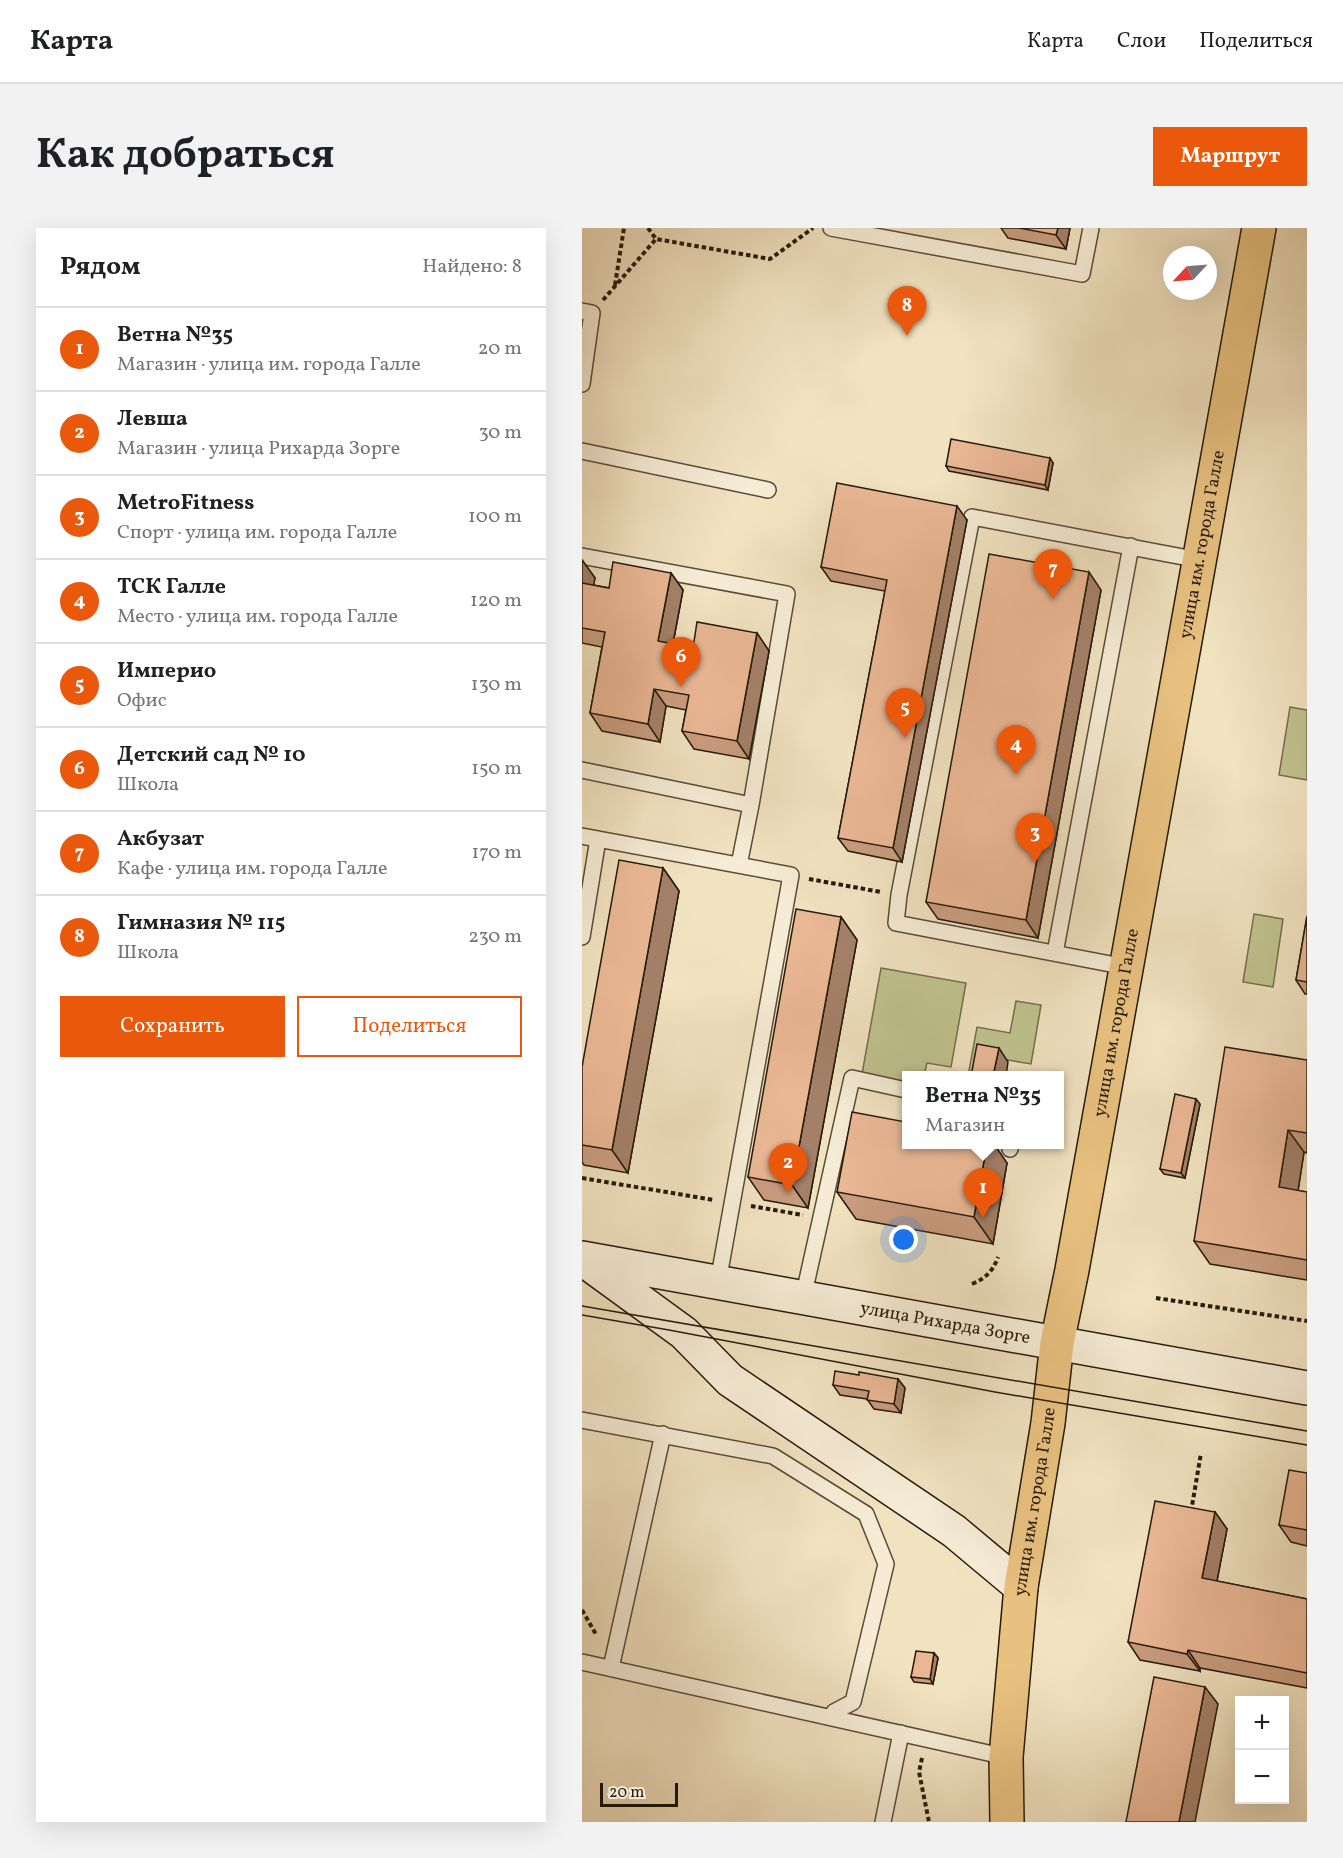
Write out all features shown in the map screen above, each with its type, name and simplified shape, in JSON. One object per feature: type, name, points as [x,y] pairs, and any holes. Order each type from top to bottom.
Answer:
[{"type":"main road","name":"улица им. города Галле","points":[[1007,1822],[1006,1756],[1021,1587],[1048,1423],[1057,1343],[1259,228]]},
{"type":"main road","name":"улица Рихарда Зорге","points":[[582,1259],[1307,1388]]},
{"type":"main road","points":[[582,1259],[684,1333],[730,1380],[954,1531],[1021,1587]]},
{"type":"lane","points":[[831,228],[1082,274],[1091,228]]},
{"type":"lane","points":[[582,384],[587,312]]},
{"type":"lane","points":[[582,451],[768,490]]},
{"type":"lane","points":[[1126,967],[896,923],[899,895],[972,517],[1199,560]]},
{"type":"lane","points":[[1055,953],[1131,546]]},
{"type":"lane","points":[[582,556],[787,594],[739,865]]},
{"type":"lane","points":[[582,770],[751,805]]},
{"type":"lane","points":[[582,836],[790,875],[718,1282]]},
{"type":"lane","points":[[582,937],[598,839]]},
{"type":"lane","points":[[803,1298],[852,1078],[902,1089]]},
{"type":"lane","points":[[582,1420],[773,1456],[866,1514],[886,1564],[853,1702],[834,1713],[832,1718]]},
{"type":"lane","points":[[611,1668],[663,1434]]},
{"type":"lane","points":[[582,1662],[1006,1756]]},
{"type":"lane","points":[[883,1822],[901,1733]]},
{"type":"path","points":[[615,286],[624,228]]},
{"type":"path","points":[[648,228],[656,240],[770,259],[813,228]]},
{"type":"path","points":[[587,312],[615,286],[656,240]]},
{"type":"path","points":[[790,875],[899,895]]},
{"type":"path","points":[[582,1178],[821,1218]]},
{"type":"path","points":[[972,1284],[989,1274],[998,1257]]},
{"type":"path","points":[[1156,1298],[1307,1321]]},
{"type":"path","points":[[1189,1522],[1201,1453]]},
{"type":"path","points":[[926,1737],[919,1772],[929,1822]]},
{"type":"green space","points":[[1290,707],[1307,710],[1307,780],[1279,775]]},
{"type":"green space","points":[[1254,914],[1283,919],[1273,987],[1243,982]]},
{"type":"green space","points":[[881,968],[966,983],[951,1067],[927,1063],[925,1071],[902,1071],[902,1081],[862,1074]]},
{"type":"green space","points":[[1016,1001],[1041,1005],[1031,1064],[985,1056],[982,1071],[969,1071],[977,1027],[1010,1033]]},
{"type":"building","points":[[1019,228],[1058,228],[1056,235]]},
{"type":"building","points":[[951,439],[1050,458],[1045,485],[946,466]]},
{"type":"building","points":[[837,483],[957,506],[893,848],[838,838],[887,580],[821,567]]},
{"type":"building","points":[[989,554],[1089,572],[1026,920],[926,902]]},
{"type":"building","points":[[613,562],[671,573],[658,641],[693,648],[697,622],[757,633],[737,741],[682,731],[689,695],[654,689],[648,724],[590,713],[605,632],[582,628],[582,583],[609,588]]},
{"type":"building","points":[[619,860],[663,868],[612,1150],[582,1145],[582,1067]]},
{"type":"building","points":[[796,909],[841,917],[792,1185],[748,1177]]},
{"type":"building","points":[[1307,916],[1307,982],[1296,980]]},
{"type":"building","points":[[977,1044],[999,1048],[994,1071],[972,1071]]},
{"type":"building","points":[[1225,1047],[1307,1060],[1307,1133],[1288,1130],[1279,1187],[1307,1192],[1307,1260],[1194,1241]]},
{"type":"building","points":[[1175,1094],[1196,1099],[1181,1173],[1160,1169]]},
{"type":"building","points":[[852,1112],[902,1121],[902,1149],[986,1149],[974,1217],[837,1192]]},
{"type":"building","points":[[835,1371],[859,1375],[859,1372],[898,1379],[894,1404],[867,1400],[869,1391],[833,1385]]},
{"type":"building","points":[[1289,1470],[1307,1473],[1307,1530],[1279,1525]]},
{"type":"building","points":[[1155,1501],[1215,1512],[1202,1578],[1307,1599],[1307,1673],[1188,1650],[1187,1654],[1128,1642]]},
{"type":"building","points":[[916,1651],[934,1653],[930,1679],[911,1677]]},
{"type":"building","points":[[1154,1677],[1205,1687],[1179,1822],[1126,1822]]},
{"type":"tram line","points":[[582,1306],[1307,1431]]},
{"type":"tram line","points":[[582,1315],[995,1392],[1307,1445]]},
{"type":"place","name":"Гимназия № 115","points":[[907,336]]},
{"type":"place","name":"Акбузат","points":[[1053,599]]},
{"type":"place","name":"Детский сад № 10","points":[[681,687]]},
{"type":"place","name":"Империо","points":[[905,738]]},
{"type":"place","name":"ТСК Галле","points":[[1016,775]]},
{"type":"place","name":"MetroFitness","points":[[1035,863]]},
{"type":"place","name":"Левша","points":[[788,1193]]},
{"type":"place","name":"Ветна №35","points":[[983,1218]]}]
